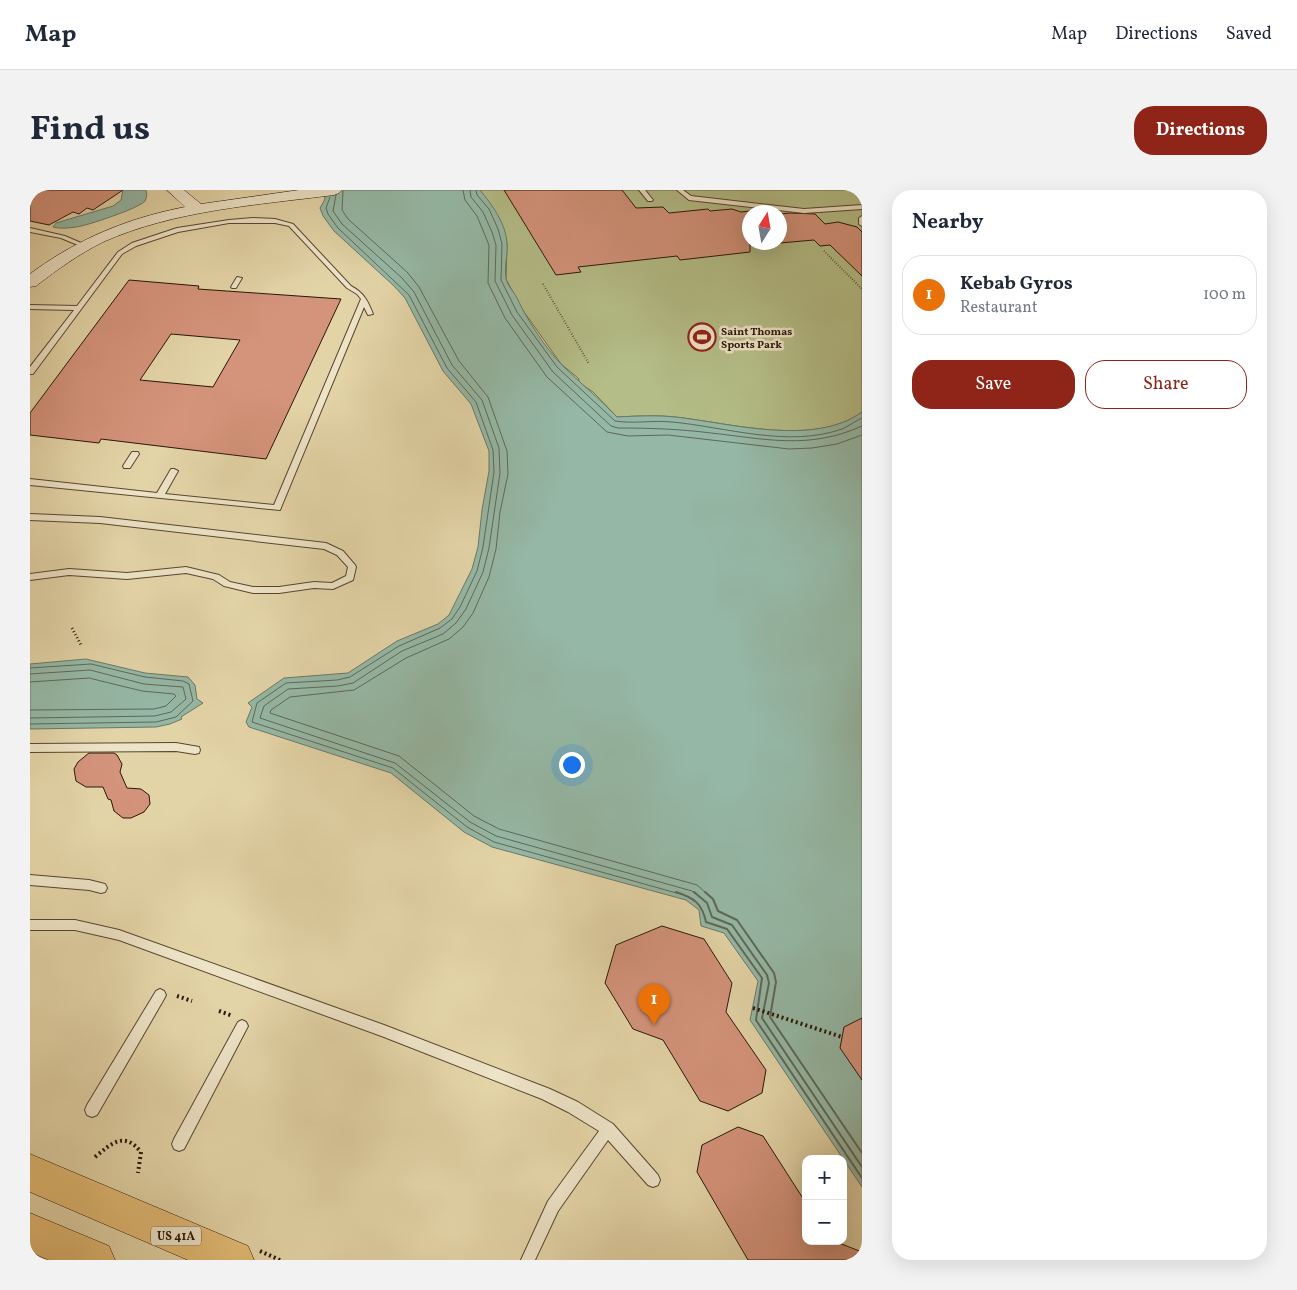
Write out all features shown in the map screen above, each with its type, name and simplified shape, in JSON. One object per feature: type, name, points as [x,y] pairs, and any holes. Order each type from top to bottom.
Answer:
[{"type":"main road","name":"US 41A","points":[[30,1174],[234,1260]]},
{"type":"main road","points":[[30,1232],[95,1260]]},
{"type":"street","points":[[175,190],[196,212]]},
{"type":"street","points":[[196,212],[277,190]]},
{"type":"street","points":[[30,266],[53,250],[148,220],[327,191]]},
{"type":"street","points":[[30,282],[79,243]]},
{"type":"lane","points":[[642,190],[650,200]]},
{"type":"lane","points":[[680,190],[689,198],[804,211],[862,207]]},
{"type":"lane","points":[[30,372],[77,308],[124,249],[160,235],[196,212],[238,220],[290,225],[349,287],[359,293],[364,299],[370,314]]},
{"type":"lane","points":[[862,218],[860,220],[862,224]]},
{"type":"lane","points":[[30,230],[79,243]]},
{"type":"lane","points":[[234,287],[239,278]]},
{"type":"lane","points":[[30,482],[277,508],[364,299]]},
{"type":"lane","points":[[30,307],[77,308]]},
{"type":"lane","points":[[127,466],[135,454]]},
{"type":"lane","points":[[160,496],[174,471]]},
{"type":"lane","points":[[30,517],[118,522],[326,546],[340,553],[352,567],[350,578],[333,586],[279,590],[253,590],[227,584],[216,577],[186,570],[127,576],[69,572],[30,577]]},
{"type":"lane","points":[[30,748],[176,747],[195,750]]},
{"type":"lane","points":[[30,880],[89,884],[101,888]]},
{"type":"lane","points":[[30,925],[75,926],[119,935],[384,1031],[545,1094],[573,1106],[608,1129],[653,1180]]},
{"type":"lane","points":[[92,1110],[160,995]]},
{"type":"lane","points":[[179,1144],[239,1022]]},
{"type":"lane","points":[[528,1260],[553,1206],[608,1129]]},
{"type":"path","points":[[824,250],[862,289]]},
{"type":"path","points":[[543,284],[589,364]]},
{"type":"path","points":[[72,628],[81,645]]},
{"type":"path","points":[[177,996],[192,1001]]},
{"type":"path","points":[[752,1008],[842,1037]]},
{"type":"path","points":[[219,1011],[239,1022]]},
{"type":"path","points":[[95,1157],[115,1141],[129,1141],[141,1152],[138,1173]]},
{"type":"green space","name":"Saint Thomas Sports Park","points":[[480,190],[862,190],[862,412],[843,423],[797,431],[746,427],[668,416],[617,417],[593,392],[580,383],[578,378],[561,364],[522,309],[506,279],[507,243]]},
{"type":"water","points":[[123,190],[146,190],[147,196],[141,204],[90,224],[70,228],[53,227],[56,223],[113,206],[121,200]]},
{"type":"water","points":[[323,190],[480,190],[494,208],[504,229],[507,244],[505,270],[507,281],[531,324],[556,358],[617,417],[668,416],[771,430],[796,431],[842,423],[862,412],[862,1187],[847,1165],[847,1155],[841,1155],[750,1020],[758,981],[724,933],[701,926],[699,910],[686,900],[492,847],[464,832],[391,773],[249,727],[246,722],[252,707],[248,703],[284,678],[348,673],[397,641],[438,624],[449,615],[472,569],[478,547],[489,471],[489,451],[471,404],[443,371],[405,298],[334,231],[323,216],[320,208],[325,199]]},
{"type":"water","points":[[86,659],[145,673],[188,677],[195,685],[197,699],[203,703],[181,717],[182,719],[156,727],[30,729],[30,664]]},
{"type":"building","points":[[30,190],[123,190],[93,210],[87,208],[79,214],[73,212],[49,225],[30,221]]},
{"type":"building","points":[[504,190],[622,190],[636,208],[663,207],[669,213],[708,209],[710,211],[732,209],[742,212],[742,250],[750,250],[750,252],[680,260],[677,256],[578,267],[581,272],[556,275]]},
{"type":"building","points":[[787,213],[815,214],[825,224],[838,222],[857,227],[862,232],[862,276],[830,245],[820,246],[814,240],[787,242]]},
{"type":"building","points":[[129,280],[199,286],[198,289],[341,299],[266,459],[101,439],[99,443],[30,435],[30,413]],"holes":[[[171,334],[240,340],[213,387],[140,380]]]},
{"type":"building","points":[[89,753],[114,753],[117,755],[122,764],[120,772],[127,788],[141,789],[149,795],[150,804],[144,812],[131,818],[123,818],[114,811],[111,800],[108,799],[103,787],[86,787],[76,781],[74,769],[78,762]]},
{"type":"building","points":[[662,926],[704,939],[732,983],[726,1012],[766,1070],[762,1093],[728,1111],[700,1101],[663,1040],[633,1029],[605,983],[616,945]]},
{"type":"building","points":[[862,1018],[862,1080],[840,1048],[844,1027]]},
{"type":"building","points":[[738,1127],[763,1136],[802,1197],[802,1245],[844,1245],[862,1252],[862,1260],[748,1260],[697,1172],[702,1145]]},
{"type":"place","name":"Saint Thomas Sports Park","points":[[702,337]]},
{"type":"place","name":"Kebab Gyros","points":[[654,1025]]}]
